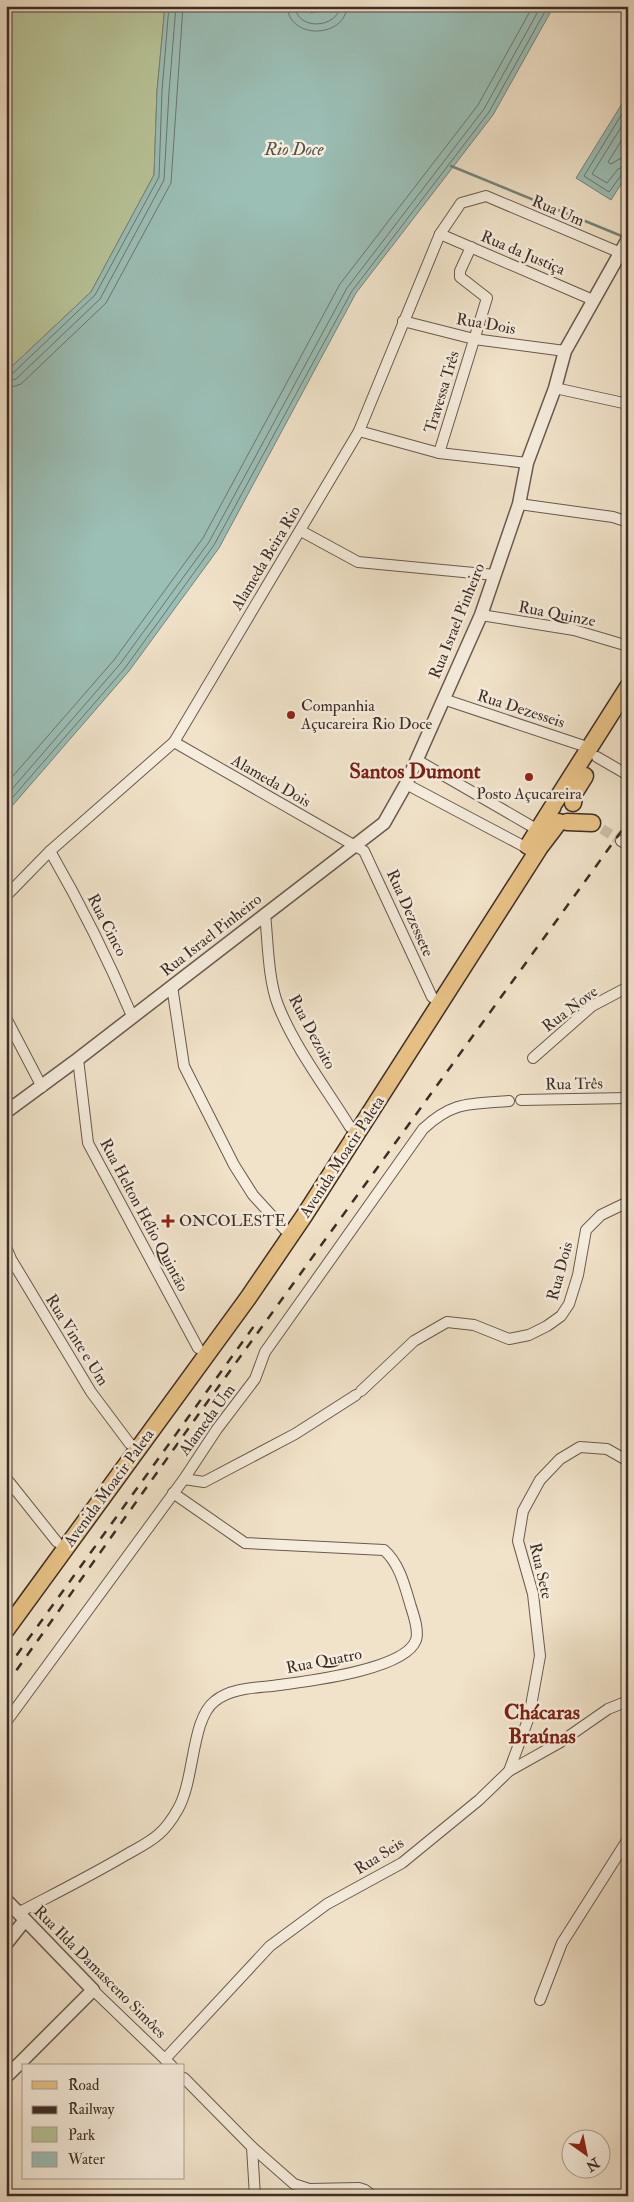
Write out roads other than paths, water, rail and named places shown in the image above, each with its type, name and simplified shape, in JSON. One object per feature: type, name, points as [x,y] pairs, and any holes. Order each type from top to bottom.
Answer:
[{"type":"main road","name":"Avenida Moacir Paleta","points":[[574,805],[575,792],[593,753],[628,687]]},
{"type":"main road","name":"Avenida Moacir Paleta","points":[[6,1614],[284,1229],[554,804],[628,706]]},
{"type":"main road","points":[[562,799],[574,805],[597,826],[563,822],[554,817],[554,804],[562,799]]},
{"type":"main road","points":[[563,822],[573,818],[574,805]]},
{"type":"main road","name":"Avenida Moacir Paleta","points":[[6,1630],[248,1298],[298,1224],[540,847],[563,822]]},
{"type":"street","name":"Alameda Beira Rio","points":[[6,896],[50,851],[174,742],[359,431],[440,234],[462,203],[486,196]]},
{"type":"street","name":"Rua Um","points":[[486,196],[624,249]]},
{"type":"street","name":"Rua da Justiça","points":[[440,234],[593,300]]},
{"type":"street","name":"Travessa Três","points":[[439,453],[487,298],[460,277],[460,271],[471,247]]},
{"type":"street","name":"Rua Israel Pinheiro","points":[[6,1112],[42,1087],[384,823],[406,784],[481,615],[519,504],[527,463],[555,388],[565,351],[624,249]]},
{"type":"street","name":"Rua Dois","points":[[403,321],[474,339],[565,351]]},
{"type":"street","points":[[555,388],[628,404]]},
{"type":"street","points":[[359,431],[439,453],[527,463]]},
{"type":"street","points":[[519,504],[613,517],[628,522]]},
{"type":"street","points":[[301,531],[358,562],[495,576]]},
{"type":"street","name":"Rua Quinze","points":[[481,615],[574,630],[628,646]]},
{"type":"street","name":"Rua Dezesseis","points":[[443,700],[593,753],[628,775]]},
{"type":"street","name":"Alameda Dois","points":[[174,742],[354,846]]},
{"type":"street","points":[[417,760],[538,830]]},
{"type":"street","points":[[406,784],[527,848]]},
{"type":"street","name":"Rua Dezessete","points":[[354,846],[364,851],[368,857],[432,997]]},
{"type":"street","name":"Rua Cinco","points":[[50,851],[110,962],[132,1016]]},
{"type":"street","name":"Rua Dezoito","points":[[265,914],[270,964],[278,1004],[300,1047],[350,1127]]},
{"type":"street","points":[[172,986],[184,1066],[234,1165],[253,1195],[284,1229]]},
{"type":"street","name":"Rua Nove","points":[[534,1058],[592,1006],[628,987]]},
{"type":"street","points":[[6,1018],[42,1087]]},
{"type":"street","name":"Rua Helton Hélio Quintão","points":[[78,1059],[88,1143],[198,1348]]},
{"type":"street","name":"Rua Três","points":[[521,1100],[628,1098]]},
{"type":"street","name":"Alameda Um","points":[[6,1722],[255,1379],[265,1352],[423,1129],[438,1115],[450,1108],[509,1100]]},
{"type":"street","name":"Rua Dois","points":[[184,1479],[204,1482],[295,1434],[358,1393],[414,1341],[447,1322],[474,1325],[509,1339],[529,1334],[547,1326],[562,1316],[569,1304],[578,1275],[586,1230],[600,1215],[628,1202]]},
{"type":"street","name":"Rua Vinte e Um","points":[[6,1248],[91,1392],[130,1444]]},
{"type":"street","name":"Rua Sete","points":[[509,1771],[529,1717],[540,1656],[533,1594],[518,1541],[523,1511],[540,1480],[560,1459],[580,1448],[607,1450],[628,1461]]},
{"type":"street","points":[[6,1478],[57,1542]]},
{"type":"street","name":"Rua Quatro","points":[[22,1916],[160,1833],[171,1821],[185,1793],[204,1712],[218,1698],[241,1690],[302,1682],[371,1668],[392,1660],[410,1650],[416,1639],[415,1621],[400,1574],[393,1558],[384,1550],[245,1544],[173,1492]]},
{"type":"street","name":"Rua Seis","points":[[168,2062],[270,1946],[283,1935],[327,1904],[402,1863],[479,1800],[509,1771],[560,1743],[608,1709],[628,1701]]},
{"type":"street","points":[[540,2000],[562,1943],[628,1839]]},
{"type":"street","name":"Rua Ilda Damasceno Simôes","points":[[6,1900],[93,1990],[168,2062]]},
{"type":"street","points":[[6,1944],[22,1916]]},
{"type":"street","points":[[6,2077],[93,1990]]},
{"type":"street","points":[[185,2079],[252,2147],[294,2184],[309,2189],[359,2188],[373,2196]]},
{"type":"street","points":[[252,2147],[256,2196]]},
{"type":"water","name":"Rio Doce","points":[[165,6],[304,6],[311,13],[324,11],[332,6],[554,6],[493,115],[356,293],[219,548],[129,671],[6,813],[6,372],[91,292],[154,175],[157,91]]},
{"type":"water","points":[[628,94],[628,173],[611,200],[576,178]]},
{"type":"waterway","points":[[451,166],[624,237]]},
{"type":"tunnel","points":[[602,829],[621,841]]},
{"type":"railway","points":[[6,1685],[198,1415],[628,822]]},
{"type":"railway","points":[[6,1670],[254,1326]]},
{"type":"place","name":"Companhia Açucareira Rio Doce","points":[[291,715]]},
{"type":"place","name":"Posto Açucareira","points":[[529,777]]},
{"type":"place","name":"ONCOLESTE","points":[[168,1221]]},
{"type":"district","name":"Santos Dumont","points":[[415,771]]},
{"type":"district","name":"Chácaras Braúnas","points":[[542,1724]]}]
